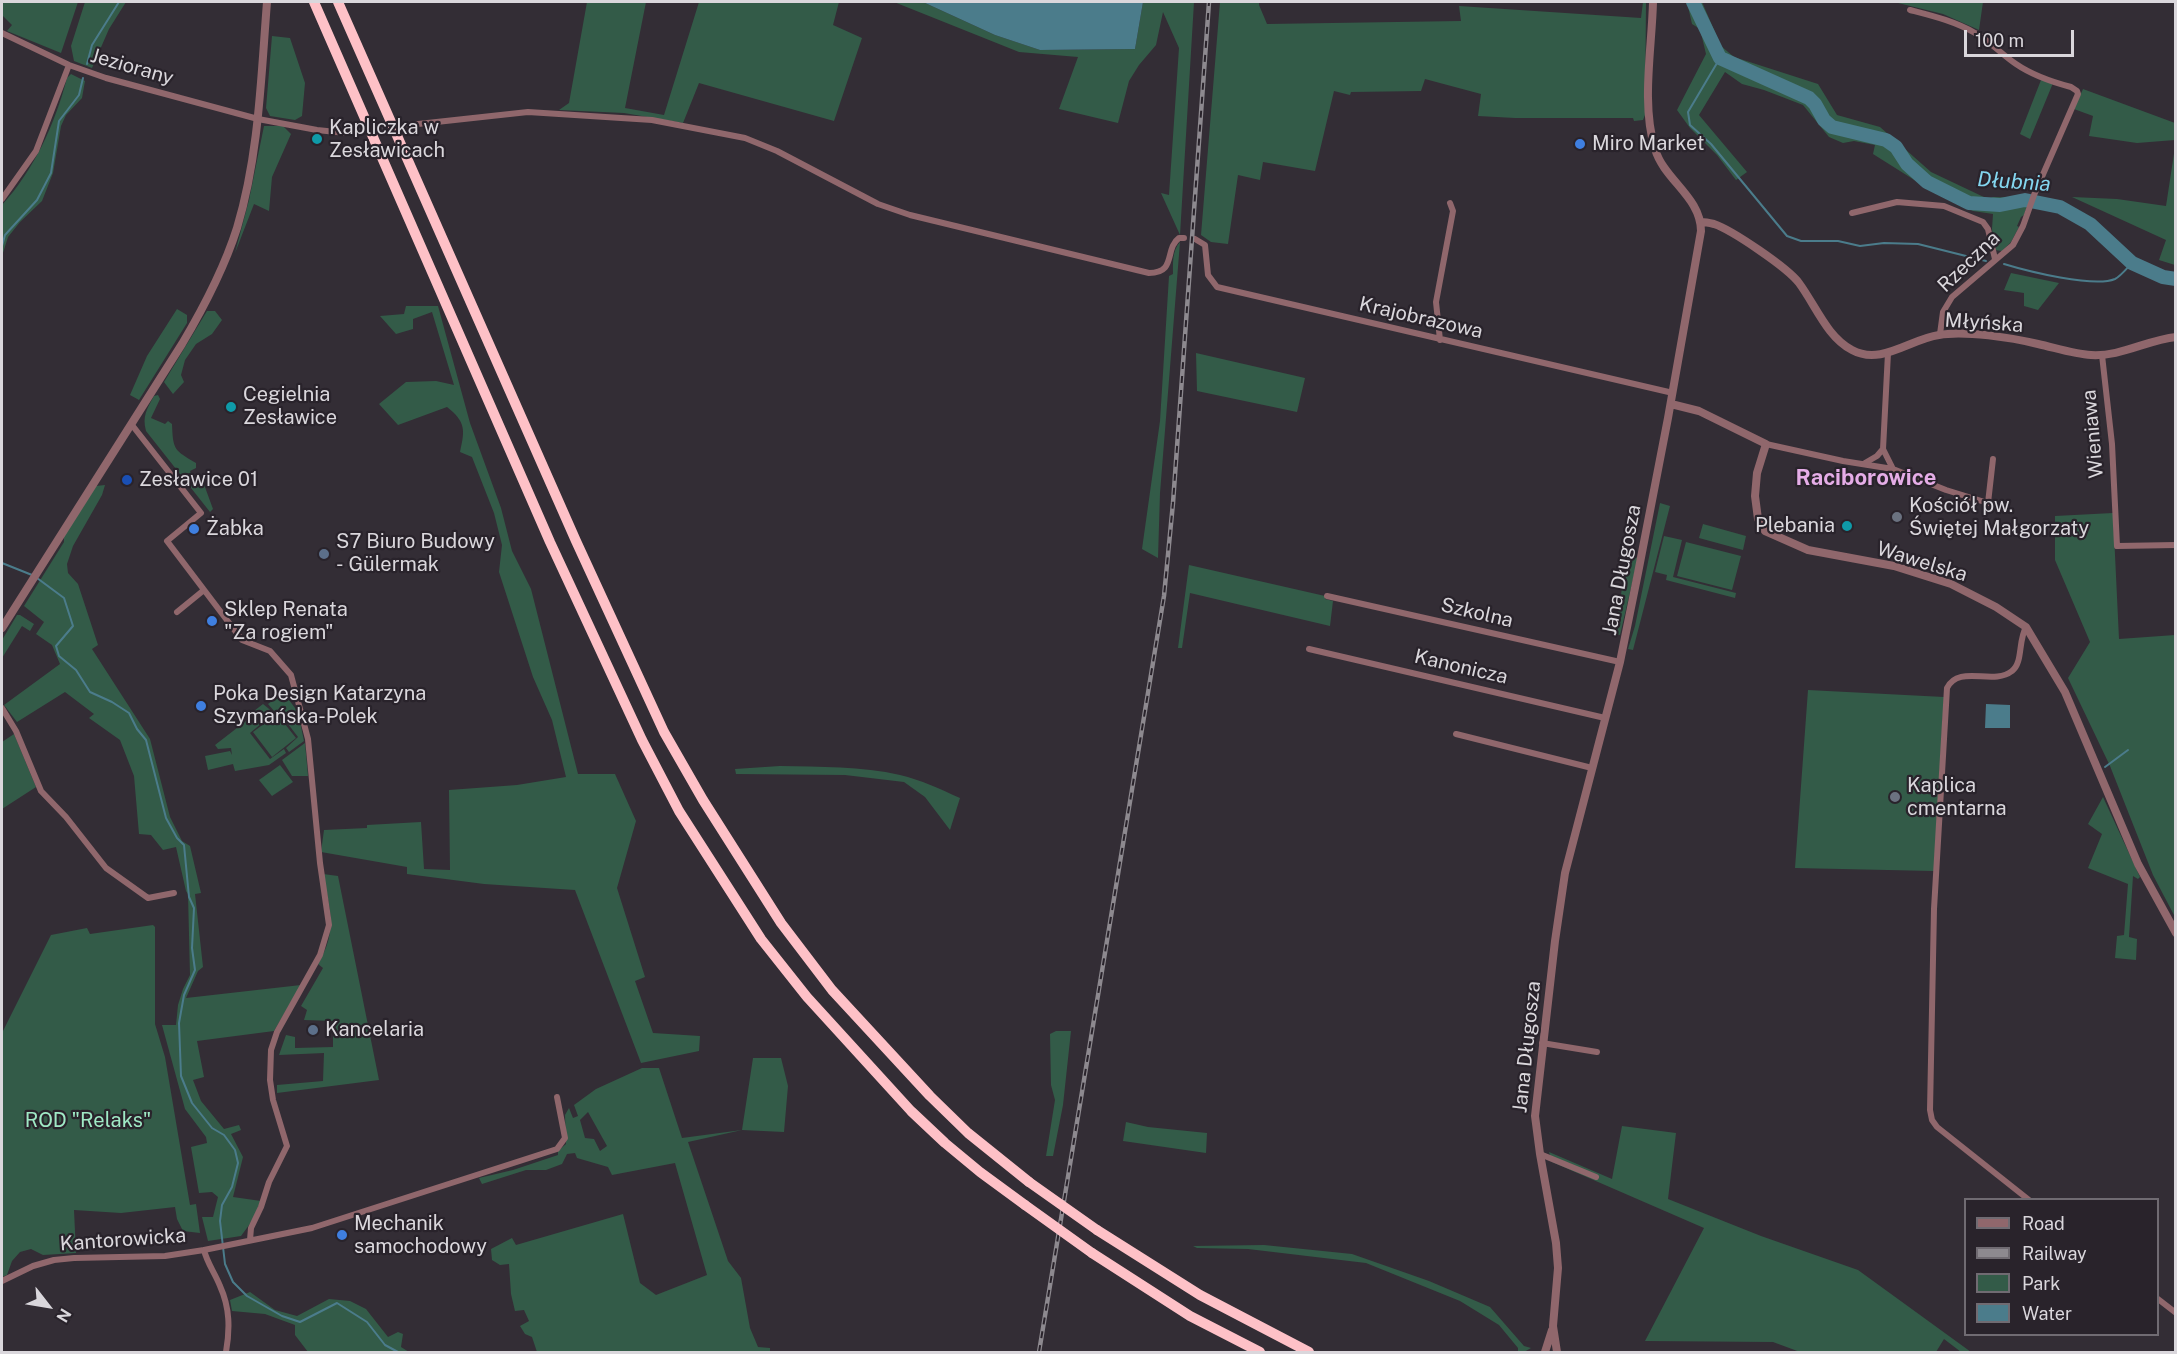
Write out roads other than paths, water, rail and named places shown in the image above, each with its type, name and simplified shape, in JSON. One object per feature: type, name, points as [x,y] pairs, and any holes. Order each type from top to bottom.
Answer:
[{"type":"highway","points":[[314,2],[550,542],[642,740],[679,811],[760,939],[807,997],[911,1111],[980,1172],[1092,1253],[1190,1316],[1260,1353]]},
{"type":"highway","points":[[338,2],[576,541],[664,732],[703,800],[781,923],[832,990],[930,1096],[968,1132],[1029,1182],[1097,1230],[1200,1295],[1309,1353]]},
{"type":"street","points":[[2,628],[195,322],[224,264],[237,229],[247,190],[258,119],[267,2]]},
{"type":"street","points":[[1653,2],[1649,91],[1652,137],[1663,168],[1695,207],[1701,222]]},
{"type":"street","name":"Rzeczna","points":[[1910,10],[1958,24],[1978,34],[2029,72],[2077,91],[2078,94],[2013,245],[1952,297],[1943,312],[1940,334]]},
{"type":"street","name":"Jeziorany","points":[[2,33],[69,65],[106,78],[258,119],[346,133]]},
{"type":"street","points":[[2,199],[36,151],[69,65]]},
{"type":"street","points":[[409,125],[528,112],[652,120],[746,138],[777,151],[878,204],[910,215],[1149,273],[1163,269],[1168,263],[1173,244],[1179,238],[1184,238]]},
{"type":"street","points":[[1852,213],[1897,202],[1944,206],[1983,222],[1988,229],[1995,260]]},
{"type":"street","points":[[1440,340],[1436,302],[1454,211],[1450,203]]},
{"type":"street","name":"Młyńska","points":[[1701,222],[1717,225],[1786,269],[1800,285],[1835,337],[1847,347],[1864,355],[1888,353],[1940,334],[2021,340],[2082,354],[2102,355],[2155,340],[2175,337]]},
{"type":"street","name":"Jana Długosza","points":[[1553,1326],[1558,1268],[1556,1243],[1535,1116],[1542,1043],[1565,873],[1620,662],[1671,404],[1701,222]]},
{"type":"street","name":"Krajobrazowa","points":[[1196,239],[1205,245],[1208,275],[1217,287],[1673,393]]},
{"type":"street","points":[[1888,353],[1883,449],[1893,469]]},
{"type":"street","name":"Wieniawa","points":[[2102,355],[2112,444],[2117,546],[2175,545]]},
{"type":"street","points":[[1671,404],[1699,411],[1766,444],[1843,461],[1893,469],[1946,490],[1988,503],[1993,459]]},
{"type":"street","points":[[132,425],[201,513],[167,541],[243,640],[270,651],[291,675],[309,739],[320,863],[329,925],[320,955],[277,1032],[271,1050],[270,1080],[273,1100],[287,1146],[269,1182],[251,1228],[250,1240]]},
{"type":"street","name":"Wawelska","points":[[1766,444],[1757,473],[1755,496],[1758,519],[1765,531],[1808,550],[1894,566],[1951,584],[1996,607],[2026,627],[2052,667],[2069,699],[2138,864],[2175,933]]},
{"type":"street","points":[[1864,464],[1883,449]]},
{"type":"street","points":[[177,612],[204,591]]},
{"type":"street","name":"Szkolna","points":[[1327,596],[1620,662]]},
{"type":"street","points":[[2026,627],[2021,636],[2018,663],[2013,671],[1999,676],[1957,677],[1950,681],[1947,688],[1934,909],[1930,1110],[1932,1120],[1937,1127],[2026,1198]]},
{"type":"street","name":"Kanonicza","points":[[1309,649],[1605,718]]},
{"type":"street","points":[[2,708],[16,731],[41,791],[66,817],[106,868],[148,898],[174,892]]},
{"type":"street","points":[[1456,734],[1592,768]]},
{"type":"street","points":[[1542,1043],[1597,1052]]},
{"type":"street","name":"Kantorowicka","points":[[2,1281],[33,1266],[54,1260],[165,1256],[312,1228],[557,1149],[564,1138],[557,1097]]},
{"type":"street","points":[[1540,1154],[1596,1177]]},
{"type":"street","points":[[207,1249],[207,1261],[221,1286],[229,1311],[226,1353]]},
{"type":"street","points":[[2159,1301],[2175,1313]]},
{"type":"street","points":[[1545,1353],[1553,1326]]},
{"type":"street","points":[[1553,1326],[1557,1353]]},
{"type":"water","points":[[923,2],[1143,2],[1135,49],[1040,50],[995,35]]},
{"type":"water","points":[[1986,704],[2010,705],[2010,728],[1985,728]]},
{"type":"waterway","points":[[87,64],[92,45],[119,2]]},
{"type":"waterway","name":"Dłubnia","points":[[1693,2],[1720,58],[1809,98],[1824,120],[1832,127],[1886,140],[1896,147],[1907,164],[1927,182],[1969,203],[2000,205],[2025,200],[2060,207],[2090,224],[2132,263],[2163,277],[2176,279]]},
{"type":"waterway","points":[[1720,58],[1688,112],[1690,125],[1711,144],[1787,236],[1801,241],[1838,241],[1860,246],[1884,243],[1918,244],[1986,261]]},
{"type":"waterway","points":[[2,246],[5,235],[37,200],[51,173],[59,121],[79,95],[83,78]]},
{"type":"waterway","points":[[2004,264],[2060,278],[2105,281],[2115,279],[2132,263]]},
{"type":"waterway","points":[[2,563],[32,575]]},
{"type":"waterway","points":[[37,578],[64,598],[73,626],[56,646],[59,656],[76,670],[90,692],[129,713],[146,740],[166,818],[177,838],[184,845],[189,897],[194,908],[192,948],[195,970],[184,995],[179,1023],[181,1076],[192,1103],[212,1128],[224,1135],[235,1150],[238,1163],[232,1187],[222,1205],[220,1221],[225,1264],[233,1282],[247,1296],[282,1316],[300,1322],[337,1303],[367,1322],[385,1345],[398,1352]]},
{"type":"waterway","points":[[2105,767],[2128,750]]},
{"type":"tunnel","points":[[346,133],[409,125]]},
{"type":"railway","points":[[1039,1352],[1164,596],[1173,503],[1209,2]]},
{"type":"place","name":"Kapliczka w Zesławicach","points":[[317,139]]},
{"type":"place","name":"Miro Market","points":[[1580,144]]},
{"type":"place","name":"Cegielnia Zesławice","points":[[231,407]]},
{"type":"place","name":"Zesławice 01","points":[[127,480]]},
{"type":"place","name":"Kościół pw. Świętej Małgorzaty","points":[[1897,517]]},
{"type":"place","name":"Plebania","points":[[1847,526]]},
{"type":"place","name":"Żabka","points":[[194,529]]},
{"type":"place","name":"S7 Biuro Budowy - Gülermak","points":[[324,554]]},
{"type":"place","name":"Sklep Renata \"Za rogiem\"","points":[[212,621]]},
{"type":"place","name":"Poka Design Katarzyna Szymańska-Polek","points":[[201,706]]},
{"type":"place","name":"Kaplica cmentarna","points":[[1895,797]]},
{"type":"place","name":"Kancelaria","points":[[313,1030]]},
{"type":"place","name":"Mechanik samochodowy","points":[[342,1235]]},
{"type":"district","name":"Raciborowice","points":[[1866,478]]},
{"type":"park label","name":"ROD \"Relaks\"","points":[[88,1121]]}]
